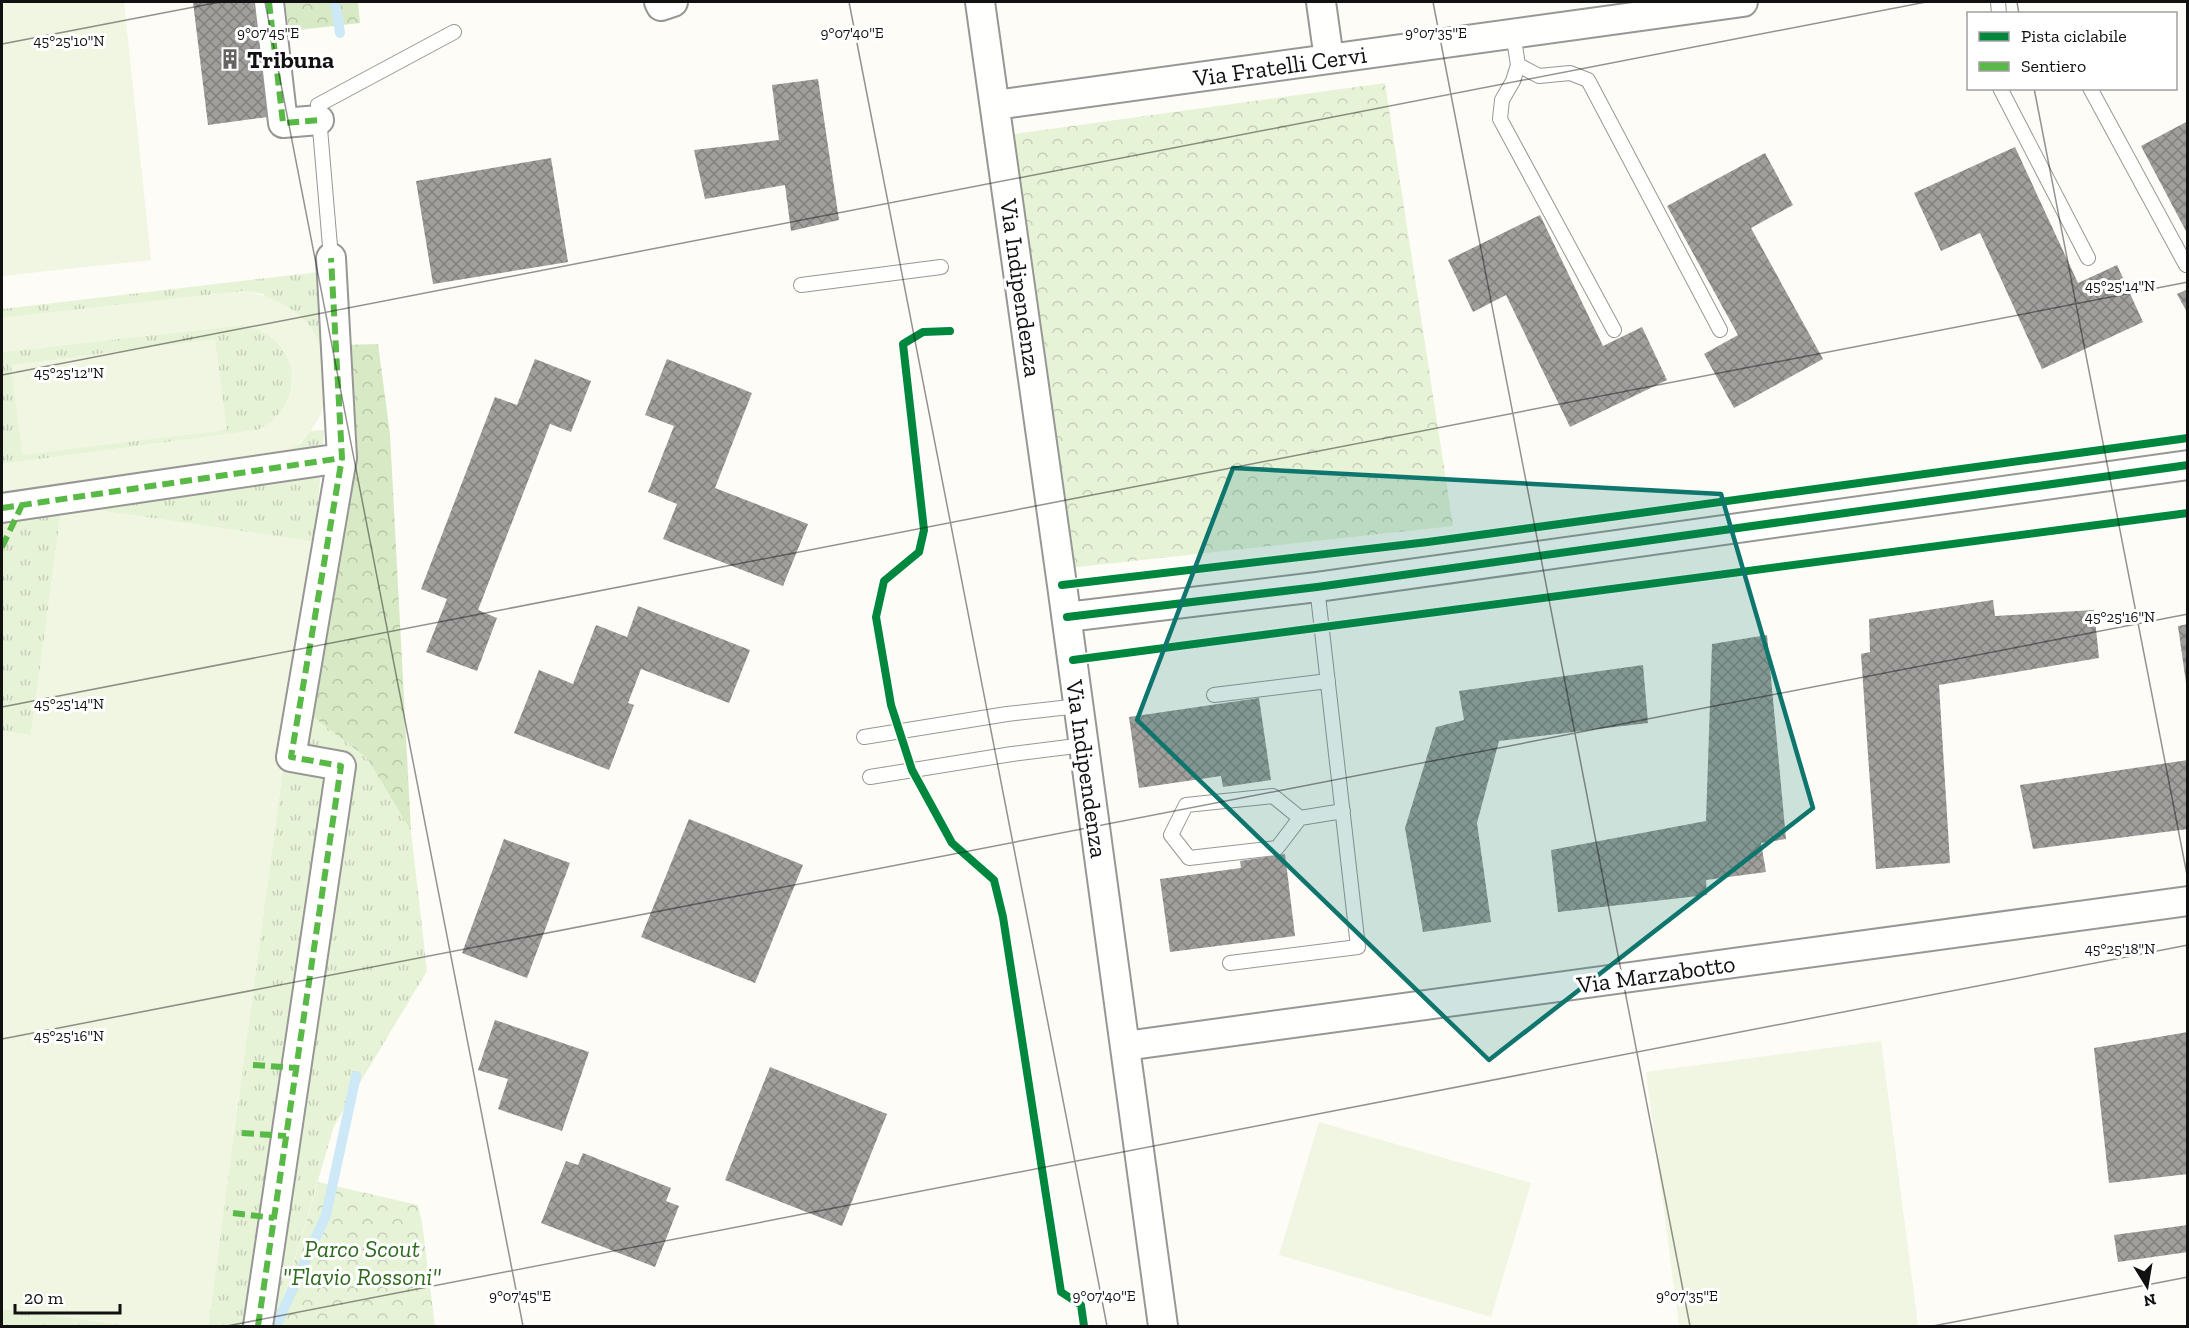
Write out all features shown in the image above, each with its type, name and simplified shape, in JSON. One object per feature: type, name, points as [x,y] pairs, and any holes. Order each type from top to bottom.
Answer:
[{"type":"street","points":[[269,2],[283,123],[319,120]]},
{"type":"street","points":[[658,2],[661,6],[673,2]]},
{"type":"street","name":"Via Indipendenza","points":[[980,2],[1163,1326]]},
{"type":"street","points":[[1321,2],[1329,59]]},
{"type":"street","name":"Via Fratelli Cervi","points":[[995,105],[1743,2]]},
{"type":"street","points":[[258,1326],[341,766],[291,757],[342,458],[331,258]]},
{"type":"street","points":[[2,508],[342,458]]},
{"type":"street","points":[[1066,617],[1317,587],[2187,465]]},
{"type":"street","name":"Via Marzabotto","points":[[1125,1047],[2187,901]]},
{"type":"lane","points":[[331,258],[318,105],[454,32]]},
{"type":"lane","points":[[1513,33],[1518,65],[1514,81],[1502,100],[1500,119],[1614,330]]},
{"type":"lane","points":[[1518,65],[1539,76],[1570,73],[1588,80],[1720,330]]},
{"type":"lane","points":[[2001,90],[2088,258]]},
{"type":"lane","points":[[2091,90],[2186,265]]},
{"type":"lane","points":[[310,206],[325,204]]},
{"type":"lane","points":[[801,285],[941,267]]},
{"type":"lane","points":[[1230,963],[1358,947],[1317,587]]},
{"type":"lane","points":[[1214,695],[1328,681]]},
{"type":"lane","points":[[864,737],[1006,714],[1079,706]]},
{"type":"lane","points":[[870,777],[1084,745]]},
{"type":"lane","points":[[1300,818],[1273,796],[1185,805],[1171,835],[1189,858],[1277,848],[1300,818],[1343,811]]},
{"type":"highlighted area","points":[[1233,468],[1721,494],[1813,808],[1489,1060],[1137,720]]},
{"type":"green space","points":[[2,2],[124,2],[151,260],[2,276]]},
{"type":"green space","points":[[285,2],[358,2],[360,23],[289,31]]},
{"type":"green space","points":[[1385,83],[1453,526],[1060,569],[999,136]]},
{"type":"green space","points":[[319,272],[326,367],[263,294],[245,291],[2,318],[2,309]]},
{"type":"green space","points":[[245,291],[269,298],[291,309],[310,326],[322,349],[325,396],[323,407],[311,430],[292,449],[286,454],[2,498],[2,464],[258,430],[275,418],[286,404],[292,388],[292,372],[287,356],[277,343],[262,332],[243,325],[2,352],[2,318]]},
{"type":"green space","points":[[243,325],[262,332],[277,343],[287,356],[292,372],[291,388],[286,404],[275,418],[258,430],[2,464],[2,352]]},
{"type":"green space","points":[[215,339],[227,430],[22,455],[11,365]]},
{"type":"green space","points":[[378,344],[390,434],[411,831],[367,758],[312,716],[344,345]]},
{"type":"green space","points":[[324,430],[315,542],[62,505],[31,735],[2,731],[2,498],[300,444],[310,431]]},
{"type":"green space","points":[[62,505],[315,542],[208,1326],[135,1326],[2,1309],[2,731],[31,735]]},
{"type":"green space","points":[[312,716],[367,758],[411,831],[427,971],[334,1126],[275,1326],[208,1326],[283,768]]},
{"type":"green space","points":[[1881,1041],[1918,1325],[1679,1326],[1646,1072]]},
{"type":"green space","points":[[1319,1122],[1531,1183],[1491,1317],[1279,1255]]},
{"type":"green space","name":"Parco Scout \"Flavio Rossoni\"","points":[[318,1182],[418,1205],[435,1326],[275,1326]]},
{"type":"green space","points":[[2,1309],[135,1326],[2,1326]]},
{"type":"building","name":"Tribuna","points":[[193,2],[253,2],[268,117],[208,125]]},
{"type":"building","points":[[818,79],[839,220],[791,231],[785,185],[705,199],[694,150],[779,140],[772,85]]},
{"type":"building","points":[[2188,121],[2188,235],[2141,146]]},
{"type":"building","points":[[2015,147],[2078,283],[2117,265],[2143,322],[2042,369],[1980,233],[1941,251],[1914,193]]},
{"type":"building","points":[[1765,153],[1793,205],[1751,228],[1823,359],[1734,408],[1704,354],[1738,335],[1667,206]]},
{"type":"building","points":[[551,158],[568,262],[433,284],[416,181]]},
{"type":"building","points":[[1540,215],[1603,346],[1642,327],[1667,380],[1570,427],[1506,295],[1473,312],[1448,260]]},
{"type":"building","points":[[2188,289],[2188,314],[2177,294]]},
{"type":"building","points":[[535,359],[591,381],[571,432],[550,424],[478,610],[497,618],[477,671],[426,652],[447,599],[421,589],[495,397],[517,405]]},
{"type":"building","points":[[667,359],[752,393],[715,488],[808,524],[783,586],[663,539],[677,504],[648,492],[674,426],[645,415]]},
{"type":"building","points":[[1993,600],[1995,616],[2094,610],[2099,658],[1939,685],[1950,863],[1876,869],[1861,654],[1870,652],[1869,619]]},
{"type":"building","points":[[638,606],[750,650],[729,703],[641,669],[628,703],[634,705],[609,770],[514,733],[539,670],[573,684],[596,625],[627,637]]},
{"type":"building","points":[[2188,624],[2188,683],[2186,683],[2178,626]]},
{"type":"building","points":[[1767,635],[1786,839],[1761,843],[1766,872],[1706,880],[1707,895],[1558,912],[1551,850],[1706,821],[1712,644]]},
{"type":"building","points":[[1643,665],[1648,723],[1499,741],[1477,823],[1491,922],[1423,932],[1405,828],[1436,727],[1464,720],[1459,691]]},
{"type":"building","points":[[1259,698],[1271,780],[1223,787],[1221,776],[1139,788],[1129,717]]},
{"type":"building","points":[[2188,760],[2188,829],[2033,849],[2020,785]]},
{"type":"building","points":[[689,819],[803,865],[755,983],[641,937]]},
{"type":"building","points":[[504,839],[570,863],[527,978],[462,953]]},
{"type":"building","points":[[1285,854],[1295,936],[1170,952],[1160,879],[1241,868],[1240,861]]},
{"type":"building","points":[[495,1020],[589,1052],[562,1131],[498,1109],[508,1079],[478,1070]]},
{"type":"building","points":[[2188,1032],[2188,1174],[2109,1183],[2094,1048]]},
{"type":"building","points":[[770,1067],[887,1114],[842,1226],[725,1180]]},
{"type":"building","points":[[583,1153],[671,1188],[666,1201],[679,1206],[655,1267],[541,1223],[566,1161],[578,1165]]},
{"type":"building","points":[[2188,1225],[2188,1252],[2118,1262],[2114,1235]]},
{"type":"waterway","points":[[335,2],[340,33]]},
{"type":"waterway","points":[[276,1326],[326,1215],[356,1076]]},
{"type":"marked path","points":[[269,2],[283,123],[319,120]]},
{"type":"marked path","points":[[258,1326],[341,766],[291,757],[342,458],[331,258]]},
{"type":"marked path","points":[[2,508],[342,458]]},
{"type":"marked path","points":[[2,547],[22,505]]},
{"type":"marked path","points":[[253,1065],[296,1068]]},
{"type":"marked path","points":[[242,1133],[286,1136]]},
{"type":"marked path","points":[[233,1213],[274,1218]]},
{"type":"cycle path","points":[[950,331],[923,332],[903,344],[924,530],[919,552],[884,581],[876,617],[891,705],[912,770],[952,843],[994,880],[1003,917],[1061,1292],[1081,1305],[1084,1326]]},
{"type":"cycle path","points":[[1062,585],[1428,542],[2188,438]]},
{"type":"cycle path","points":[[1067,617],[1317,587],[2188,465]]},
{"type":"cycle path","points":[[1073,660],[2188,513]]},
{"type":"place","name":"Tribuna","points":[[230,59]]}]
